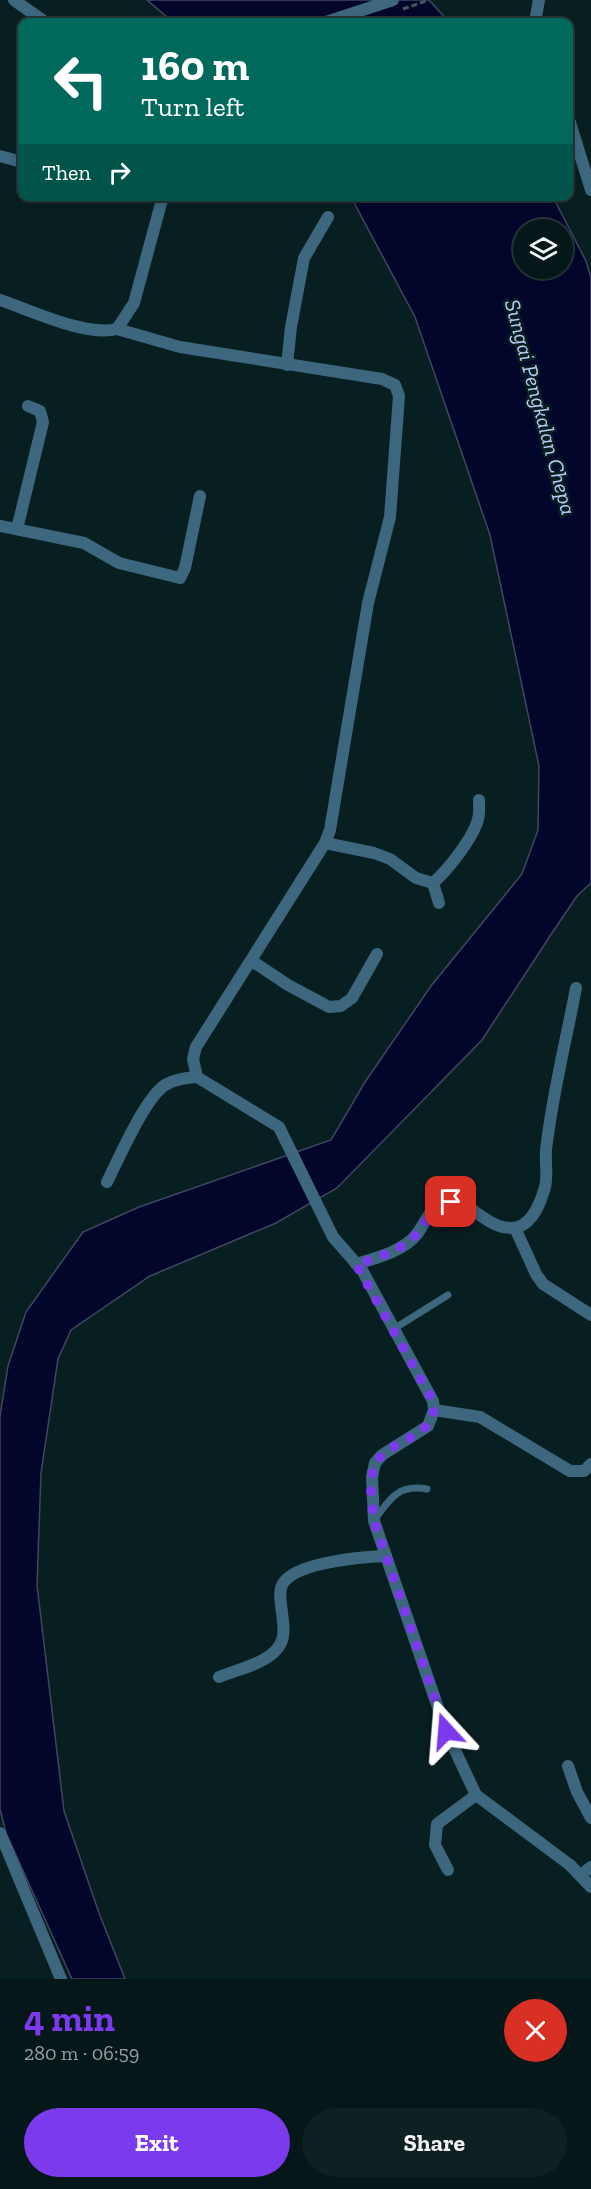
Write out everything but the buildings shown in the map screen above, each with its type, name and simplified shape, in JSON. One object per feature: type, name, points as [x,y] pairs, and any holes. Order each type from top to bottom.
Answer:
[{"type":"street","points":[[14,0],[39,18]]},
{"type":"street","points":[[338,18],[393,0]]},
{"type":"street","points":[[536,18],[539,0]]},
{"type":"street","points":[[573,132],[591,190]]},
{"type":"street","points":[[0,156],[18,161]]},
{"type":"street","points":[[117,329],[134,303],[162,201]]},
{"type":"street","points":[[287,365],[291,327],[304,258],[328,217]]},
{"type":"street","points":[[0,300],[84,328],[105,332],[117,329],[180,347],[382,379],[395,385],[399,396],[390,517],[368,603],[330,830],[325,843],[196,1047],[193,1059],[197,1077]]},
{"type":"street","points":[[17,529],[43,422],[40,411],[28,406]]},
{"type":"street","points":[[0,526],[84,543],[119,563],[180,578],[185,568],[200,496]]},
{"type":"street","points":[[433,883],[444,873],[472,833],[478,820],[479,800]]},
{"type":"street","points":[[325,843],[374,853],[390,859],[416,878],[433,883]]},
{"type":"street","points":[[433,883],[439,903]]},
{"type":"street","points":[[252,961],[288,985],[329,1007],[341,1005],[352,998],[377,954]]},
{"type":"street","points":[[356,1264],[394,1251],[409,1242],[417,1234],[426,1218],[442,1203],[451,1202],[467,1207],[483,1219],[502,1227],[515,1228],[527,1224],[532,1218],[545,1188],[546,1151],[576,987]]},
{"type":"street","points":[[107,1182],[151,1100],[164,1086],[178,1079],[197,1077],[279,1127],[333,1237],[356,1264],[433,1401],[434,1410],[428,1426],[382,1455],[375,1463],[372,1476],[374,1521],[446,1731],[476,1795],[586,1871],[591,1887]]},
{"type":"street","points":[[515,1228],[543,1284],[591,1315]]},
{"type":"street","points":[[434,1410],[480,1417],[570,1471],[584,1471],[591,1464]]},
{"type":"street","points":[[219,1677],[249,1666],[276,1651],[281,1643],[284,1624],[280,1591],[283,1583],[290,1576],[339,1559],[386,1556]]},
{"type":"street","points":[[568,1766],[577,1792],[591,1818]]},
{"type":"street","points":[[448,1870],[435,1845],[437,1824],[476,1795]]},
{"type":"street","points":[[0,1833],[62,1979]]},
{"type":"lane","points":[[392,1330],[448,1295]]},
{"type":"lane","points":[[374,1521],[391,1496],[404,1488],[428,1489]]},
{"type":"water","points":[[147,0],[429,0],[445,18],[168,18]]},
{"type":"water","name":"Sungai Pengkalan Chepa","points":[[353,201],[555,201],[564,219],[513,219],[513,279],[573,279],[573,236],[586,261],[591,278],[591,883],[577,896],[482,1040],[337,1188],[276,1223],[150,1276],[71,1330],[58,1359],[41,1473],[37,1585],[64,1811],[99,1913],[125,1979],[72,1979],[6,1833],[0,1809],[0,1416],[8,1366],[26,1312],[83,1232],[139,1207],[331,1140],[365,1082],[431,986],[522,874],[538,830],[539,766],[490,535],[415,317]]},
{"type":"route","points":[[446,1731],[374,1521],[372,1501],[372,1476],[375,1463],[382,1455],[428,1426],[434,1410],[433,1401],[392,1330],[362,1270],[356,1264],[394,1251],[409,1242],[417,1234],[426,1218],[442,1203],[451,1202]]}]
